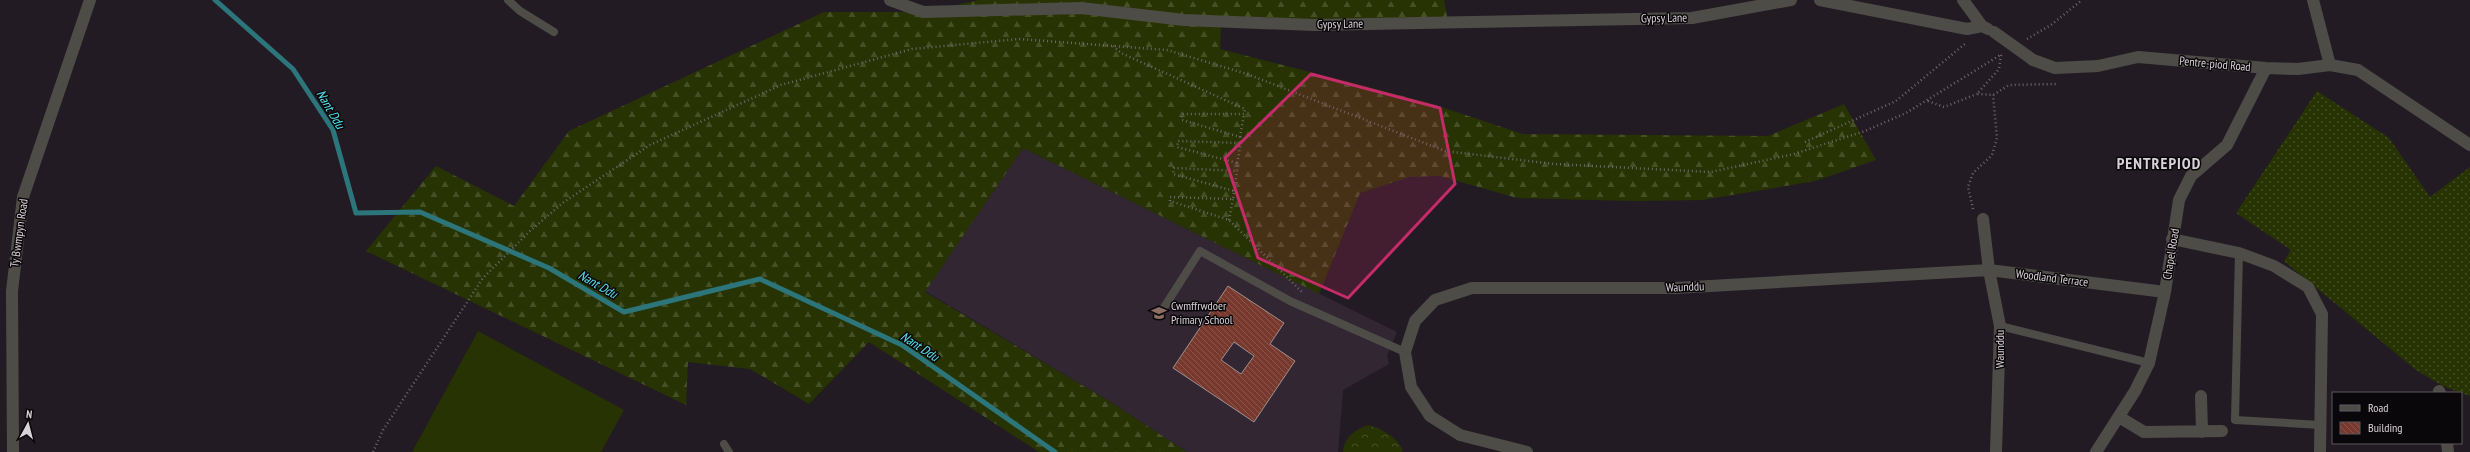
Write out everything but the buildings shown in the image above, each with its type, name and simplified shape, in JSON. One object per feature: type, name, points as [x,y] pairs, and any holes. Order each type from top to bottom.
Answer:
[{"type":"street","name":"Ty Bwmpyn Road","points":[[13,452],[12,291],[23,197],[90,0]]},
{"type":"street","name":"Gypsy Lane","points":[[890,0],[923,12],[1082,8],[1184,20],[1314,25],[1692,18],[1791,0]]},
{"type":"street","points":[[1820,0],[1977,27]]},
{"type":"street","points":[[2313,0],[2330,65]]},
{"type":"street","name":"Pentre-piod Road","points":[[1965,1],[1977,27],[1994,32],[2033,60],[2055,68],[2098,66],[2138,57],[2298,70],[2330,65],[2358,70],[2470,145]]},
{"type":"street","name":"Chapel Road","points":[[2096,452],[2119,417],[2149,363],[2165,292],[2172,238],[2179,200],[2191,176],[2227,145],[2266,68]]},
{"type":"street","points":[[1983,219],[1989,270]]},
{"type":"street","points":[[2172,238],[2239,253],[2274,266],[2308,287],[2322,314],[2320,452]]},
{"type":"street","name":"Woodland Terrace","points":[[1989,270],[2165,292]]},
{"type":"street","name":"Waunddu","points":[[1527,452],[1460,435],[1430,416],[1411,387],[1405,352],[1416,321],[1435,300],[1472,288],[1675,288],[1989,270],[2000,326],[1996,452]]},
{"type":"street","points":[[2201,396],[2202,432]]},
{"type":"street","points":[[2119,417],[2144,432],[2222,431]]},
{"type":"lane","points":[[508,0],[520,11],[554,32]]},
{"type":"lane","points":[[1163,309],[1200,251],[1290,301],[1405,352]]},
{"type":"lane","points":[[2239,253],[2235,420],[2321,425]]},
{"type":"lane","points":[[2000,326],[2149,363]]},
{"type":"lane","points":[[724,444],[729,452]]},
{"type":"path","points":[[2020,44],[2051,24],[2082,0]]},
{"type":"path","points":[[1805,142],[1896,101],[1966,44],[1977,27]]},
{"type":"path","points":[[373,452],[383,430],[483,278],[530,231],[564,202],[650,145],[782,85],[912,49],[1018,39],[1167,50],[1247,74],[1444,151],[1554,164],[1711,172],[1794,154],[1865,131],[1928,101],[2007,51]]},
{"type":"path","points":[[1113,46],[1121,54],[1245,108],[1229,220]]},
{"type":"path","points":[[1978,94],[1999,69],[2001,55]]},
{"type":"path","points":[[1928,101],[1944,107],[1978,94],[1993,95],[2009,84],[2055,84],[2062,81]]},
{"type":"path","points":[[1983,219],[1974,212],[1968,187],[1973,172],[1992,155],[1997,138],[1993,95]]},
{"type":"path","points":[[1240,137],[1182,120],[1182,114],[1244,114]]},
{"type":"path","points":[[1237,163],[1177,147],[1178,141],[1240,143]]},
{"type":"path","points":[[1234,191],[1173,174],[1174,168],[1237,171]]},
{"type":"path","points":[[1232,199],[1170,197],[1170,201],[1229,220],[1301,291],[1308,295]]},
{"type":"highlighted area","points":[[1311,74],[1440,108],[1455,184],[1348,298],[1258,258],[1225,158]]},
{"type":"shaded area","name":"Cwmffrwdoer Primary School","points":[[1023,148],[1397,332],[1387,356],[1389,364],[1343,390],[1338,452],[1187,452],[1109,401],[925,291]]},
{"type":"green space","points":[[979,0],[1444,0],[1448,22],[1221,22],[1220,49],[1426,102],[1523,134],[1768,136],[1844,104],[1876,160],[1815,181],[1702,200],[1636,201],[1517,198],[1440,176],[1409,177],[1360,193],[1319,294],[1023,148],[925,292],[1109,401],[1187,452],[1039,452],[869,342],[809,404],[750,369],[688,362],[686,405],[366,251],[436,166],[514,206],[569,131],[824,12],[923,12]]},
{"type":"green space","points":[[2317,91],[2389,138],[2430,197],[2470,167],[2470,396],[2443,386],[2416,370],[2284,261],[2291,250],[2236,213]]},
{"type":"green space","points":[[478,331],[624,410],[601,452],[412,452]]},
{"type":"green space","points":[[1369,425],[1384,431],[1393,437],[1403,450],[1402,452],[1343,452],[1348,438],[1355,431]]},
{"type":"waterway","name":"Nant Ddu","points":[[215,0],[293,69],[333,130],[356,213],[420,212],[549,268],[624,312],[760,279],[902,345],[1055,452]]},
{"type":"place","name":"Cwmffrwdoer Primary School","points":[[1159,313]]},
{"type":"district","name":"PENTREPIOD","points":[[2159,163]]}]
